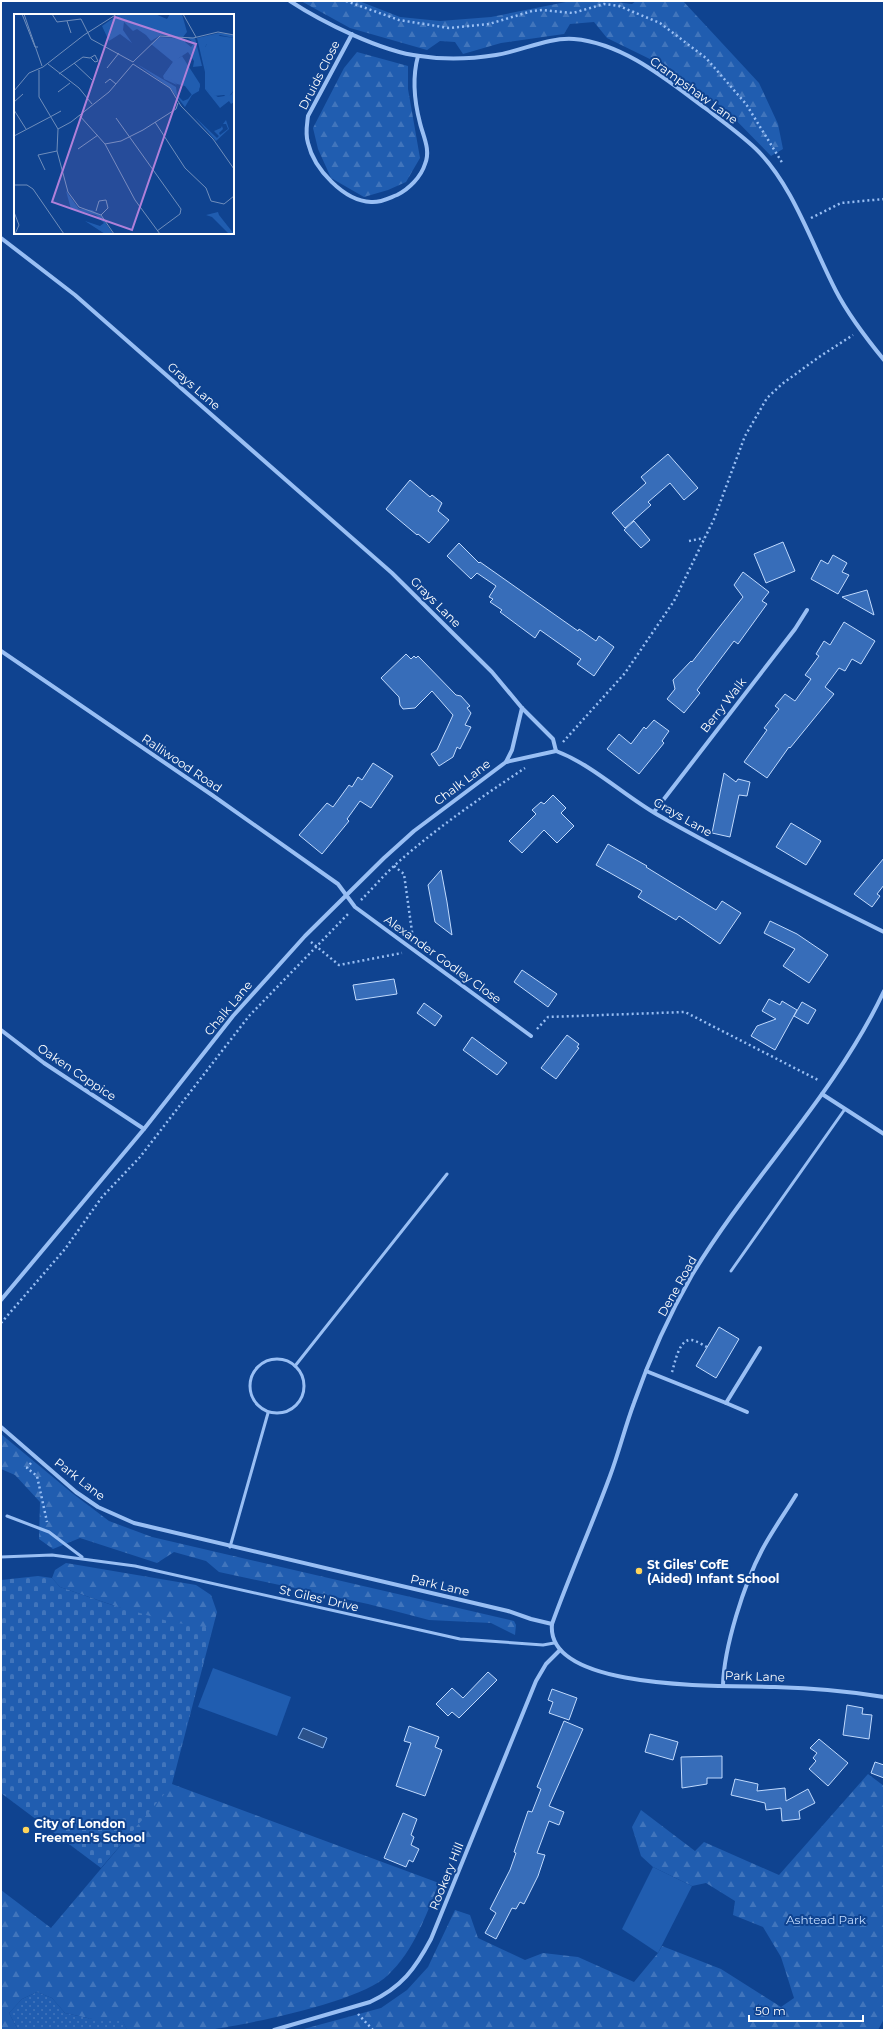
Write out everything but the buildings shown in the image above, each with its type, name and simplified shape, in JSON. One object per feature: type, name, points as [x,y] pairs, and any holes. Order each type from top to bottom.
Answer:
[{"type":"street","name":"Crampshaw Lane","points":[[290,1],[312,15],[352,34],[386,47],[418,56],[474,58],[502,54],[546,42],[574,39],[602,45],[632,58],[671,82],[755,148],[772,167],[804,222],[848,314],[884,360]]},
{"type":"street","name":"Druids Close","points":[[352,34],[308,116],[306,130],[308,143],[314,159],[326,177],[358,200],[372,203],[387,200],[404,192],[416,180],[426,164],[427,147],[420,123],[414,91],[415,69],[418,56]]},
{"type":"street","name":"Grays Lane","points":[[1,238],[75,295],[351,536],[442,622],[492,672],[522,708],[553,739],[556,751],[573,758],[654,812],[705,842],[884,932]]},
{"type":"street","name":"Berry Walk","points":[[654,812],[808,610]]},
{"type":"street","name":"Ralliwood Road","points":[[1,651],[338,884],[348,895]]},
{"type":"street","name":"Chalk Lane","points":[[506,762],[512,750],[522,708]]},
{"type":"street","name":"Chalk Lane","points":[[1,1300],[144,1129],[233,1016],[305,936],[384,858],[414,831],[506,762],[556,751]]},
{"type":"street","name":"Alexander Godley Close","points":[[348,895],[355,907],[531,1036]]},
{"type":"street","name":"Dene Road","points":[[552,1624],[611,1475],[646,1371],[680,1298],[696,1270],[728,1222],[822,1094],[859,1037],[884,991]]},
{"type":"street","name":"Oaken Coppice","points":[[1,1030],[44,1063],[144,1129]]},
{"type":"street","points":[[822,1094],[884,1134]]},
{"type":"street","points":[[726,1403],[760,1348]]},
{"type":"street","points":[[646,1371],[747,1412]]},
{"type":"street","name":"Park Lane","points":[[1,1427],[76,1492],[113,1515],[160,1531],[508,1611],[552,1624]]},
{"type":"street","points":[[723,1685],[725,1658],[752,1570],[762,1549],[796,1495]]},
{"type":"street","points":[[552,1624],[551,1633],[554,1643]]},
{"type":"street","name":"Park Lane","points":[[554,1643],[560,1650],[584,1666],[626,1677],[653,1682],[832,1690],[884,1697]]},
{"type":"street","name":"Rookery Hill","points":[[274,2030],[353,2008],[385,1995],[400,1984],[417,1964],[432,1939],[536,1681],[546,1664],[560,1650]]},
{"type":"lane","points":[[731,1271],[845,1109]]},
{"type":"lane","points":[[295,1366],[447,1174]]},
{"type":"lane","points":[[272,1359],[284,1360],[295,1366],[302,1376],[304,1388],[301,1400],[292,1409],[281,1414],[268,1413],[258,1407],[251,1397],[249,1385],[253,1373],[261,1364],[272,1359]]},
{"type":"lane","points":[[230,1547],[268,1413]]},
{"type":"lane","name":"St Giles' Drive","points":[[7,1516],[49,1532],[82,1558]]},
{"type":"lane","name":"St Giles' Drive","points":[[1,1556],[52,1555],[135,1566],[460,1639],[544,1645],[554,1643]]},
{"type":"path","points":[[804,222],[842,203],[884,199]]},
{"type":"path","points":[[556,751],[568,734],[625,673],[674,601],[704,538],[745,436],[767,398],[782,384],[860,330]]},
{"type":"path","points":[[688,541],[704,538]]},
{"type":"path","points":[[1,1323],[65,1249],[102,1197],[140,1157],[249,1016],[394,866],[472,804],[527,766]]},
{"type":"path","points":[[305,936],[339,965],[415,951],[404,874],[384,858]]},
{"type":"path","points":[[531,1036],[548,1017],[684,1012],[827,1086]]},
{"type":"path","points":[[669,1380],[682,1345],[692,1340],[707,1347]]},
{"type":"path","points":[[31,1463],[28,1468],[36,1476],[49,1532]]},
{"type":"path","points":[[353,2008],[373,2030]]},
{"type":"green space","points":[[301,1],[359,1],[400,17],[440,21],[491,17],[571,1],[608,1],[632,4],[636,1],[683,1],[759,83],[778,124],[783,149],[771,156],[725,109],[658,63],[607,38],[594,22],[570,24],[564,34],[501,43],[463,54],[455,42],[440,41],[427,50],[350,28]]},
{"type":"green space","points":[[357,52],[408,66],[408,89],[420,158],[406,182],[388,190],[364,197],[331,178],[318,149],[313,128],[344,68]]},
{"type":"green space","points":[[1,1434],[72,1493],[109,1521],[152,1537],[514,1621],[516,1625],[515,1635],[491,1623],[429,1620],[368,1604],[219,1572],[206,1561],[174,1552],[157,1563],[80,1538],[53,1549],[39,1539],[40,1502],[15,1475],[1,1469]]},
{"type":"green space","points":[[66,1563],[196,1585],[211,1595],[217,1612],[172,1784],[439,1883],[424,1920],[412,1944],[388,1975],[374,1985],[330,2003],[250,2023],[209,2030],[127,2030],[122,2020],[92,2019],[65,2013],[52,1998],[37,1992],[22,1999],[9,2013],[18,2030],[1,2030],[1,1890],[51,1928],[126,1839],[121,1608],[60,1587],[52,1578],[55,1570]]},
{"type":"green space","points":[[38,1576],[52,1578],[60,1587],[112,1605],[171,1622],[212,1628],[171,1784],[167,1791],[101,1868],[1,1793],[1,1580]]},
{"type":"green space","points":[[213,1668],[291,1697],[277,1736],[198,1707]]},
{"type":"green space","name":"Ashtead Park","points":[[868,1774],[884,1786],[884,2019],[878,2030],[300,2030],[381,2008],[407,1990],[428,1967],[455,1910],[470,1915],[478,1938],[525,1960],[543,1953],[578,1957],[634,1982],[662,1946],[721,1969],[781,2007],[794,1998],[781,1957],[763,1927],[733,1915],[735,1901],[706,1883],[692,1886],[653,1867],[641,1856],[632,1827],[641,1810],[695,1851],[704,1842],[779,1875]]},
{"type":"green space","points":[[653,1867],[692,1886],[658,1953],[622,1929]]},
{"type":"green space","points":[[37,1992],[52,1998],[65,2013],[92,2019],[122,2019],[127,2030],[18,2030],[9,2013],[22,1999]]},
{"type":"shaded area","points":[[303,1728],[327,1738],[323,1748],[298,1738]]},
{"type":"place","name":"St Giles' CofE (Aided) Infant School","points":[[639,1571]]},
{"type":"place","name":"City of London Freemen's School","points":[[26,1830]]}]
